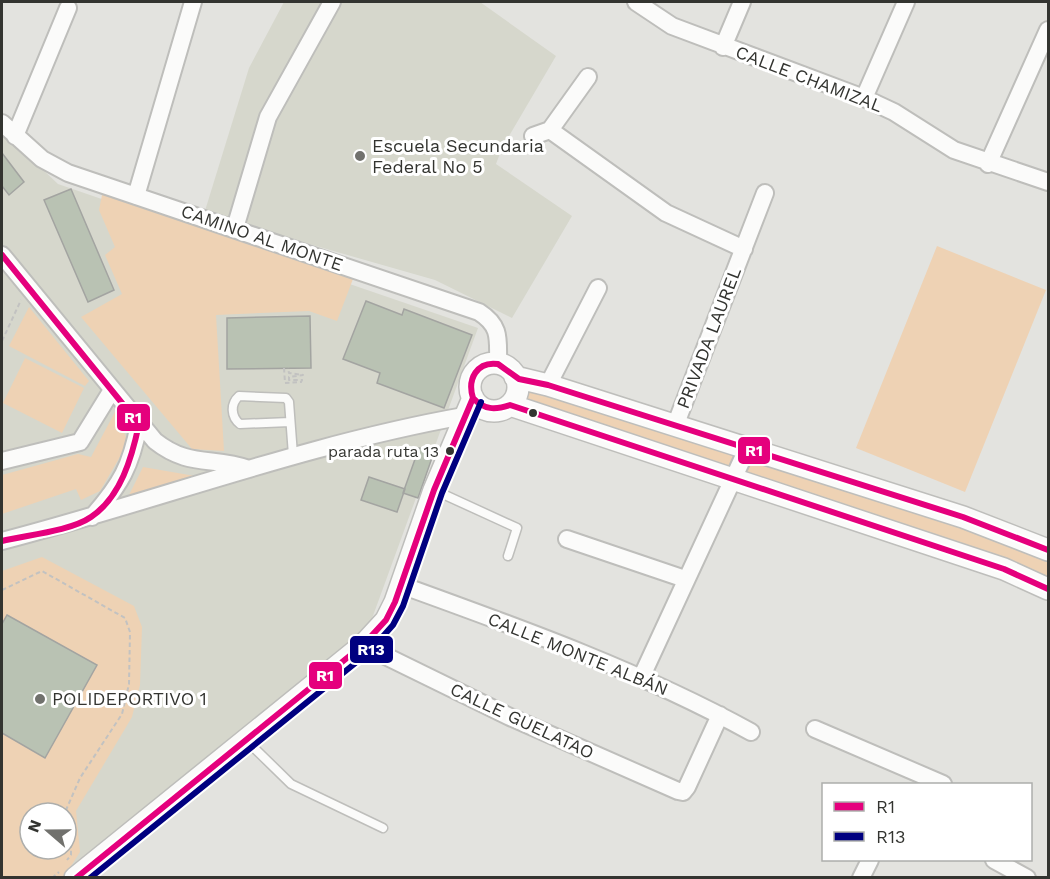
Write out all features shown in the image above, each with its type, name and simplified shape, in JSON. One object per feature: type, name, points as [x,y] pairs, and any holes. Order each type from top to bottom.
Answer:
[{"type":"street","points":[[136,196],[193,2]]},
{"type":"street","points":[[235,228],[268,117],[332,2]]},
{"type":"street","name":"CALLE CHAMIZAL","points":[[636,2],[672,26],[864,98],[894,112],[954,150],[988,164],[1048,182]]},
{"type":"street","points":[[723,47],[742,2]]},
{"type":"street","points":[[864,98],[906,2]]},
{"type":"street","points":[[15,136],[68,8]]},
{"type":"street","points":[[988,164],[1048,30]]},
{"type":"street","points":[[533,136],[550,130],[588,77]]},
{"type":"street","name":"CAMINO AL MONTE","points":[[2,123],[42,159],[68,173],[479,312],[491,320],[498,333],[498,363]]},
{"type":"street","name":"PRIVADA LAUREL","points":[[550,130],[666,213],[744,249]]},
{"type":"street","name":"PRIVADA LAUREL","points":[[675,426],[765,194]]},
{"type":"street","points":[[2,255],[155,441],[173,455],[204,462],[230,462],[249,469]]},
{"type":"street","points":[[548,385],[598,288]]},
{"type":"street","points":[[2,541],[90,518],[294,455],[468,407],[480,406],[489,411],[500,410],[510,405],[517,392],[515,377],[511,370],[498,363],[491,363],[477,370],[470,383],[468,407],[434,490],[401,585],[386,620],[363,645],[75,878]]},
{"type":"street","points":[[515,377],[548,385],[963,517],[1048,550]]},
{"type":"street","points":[[2,461],[80,442],[112,390]]},
{"type":"street","points":[[510,405],[1004,569],[1048,589]]},
{"type":"street","points":[[90,518],[115,490],[133,456],[140,423]]},
{"type":"street","points":[[640,678],[747,449]]},
{"type":"street","points":[[567,539],[685,579]]},
{"type":"street","name":"CALLE MONTE ALBÁN","points":[[401,585],[530,632],[640,678],[751,732]]},
{"type":"street","name":"CALLE GUELATAO","points":[[363,645],[510,717],[683,792],[720,715]]},
{"type":"street","points":[[815,729],[941,783]]},
{"type":"street","points":[[861,878],[870,861]]},
{"type":"street","points":[[996,861],[1027,878]]},
{"type":"lane","points":[[290,422],[240,424],[235,420],[232,411],[234,400],[238,396],[286,398],[290,422],[294,455]]},
{"type":"lane","points":[[434,490],[517,528],[507,556]]},
{"type":"lane","points":[[244,739],[291,784],[383,828]]},
{"type":"path","points":[[2,341],[28,287]]},
{"type":"path","points":[[286,368],[289,373],[303,375],[289,377],[289,380],[302,380],[301,382],[285,382],[286,368]]},
{"type":"path","points":[[2,590],[42,571],[125,618],[130,632],[129,684],[122,714],[80,778],[66,810],[71,855],[52,878]]},
{"type":"shaded area","name":"Escuela Secundaria Federal No 5","points":[[284,2],[480,2],[556,56],[502,148],[496,164],[572,216],[512,318],[435,280],[204,214],[249,68]]},
{"type":"shaded area","points":[[2,131],[58,184],[478,328],[370,624],[362,633],[66,877],[2,877]]},
{"type":"shaded area","points":[[103,190],[353,279],[337,321],[309,311],[216,315],[224,451],[192,449],[81,317],[122,294],[105,255],[115,247],[99,210]]},
{"type":"shaded area","points":[[937,246],[1046,290],[965,492],[856,448]]},
{"type":"shaded area","points":[[29,307],[89,381],[85,386],[9,346]]},
{"type":"shaded area","points":[[25,358],[84,388],[62,433],[3,403]]},
{"type":"shaded area","points":[[525,384],[736,453],[727,471],[519,403]]},
{"type":"shaded area","points":[[116,410],[128,443],[100,491],[81,500],[76,489],[2,514],[2,475],[78,454],[91,457]]},
{"type":"shaded area","points":[[751,455],[1048,557],[1048,583],[739,476]]},
{"type":"shaded area","points":[[143,467],[195,476],[127,499]]},
{"type":"shaded area","points":[[42,557],[134,606],[142,627],[140,685],[132,717],[78,808],[78,801],[18,801],[18,861],[74,861],[64,877],[2,877],[2,571]]},
{"type":"shaded area","points":[[78,832],[80,852],[78,855]]},
{"type":"building","points":[[2,153],[24,182],[9,195],[2,186]]},
{"type":"building","points":[[71,189],[114,290],[88,302],[44,200]]},
{"type":"building","points":[[366,301],[402,315],[404,309],[472,335],[444,408],[377,383],[380,373],[343,359]]},
{"type":"building","points":[[310,316],[311,368],[227,369],[227,318]]},
{"type":"building","points":[[419,448],[434,452],[418,498],[403,493]]},
{"type":"building","points":[[369,477],[405,489],[397,512],[361,500]]},
{"type":"building","name":"POLIDEPORTIVO 1","points":[[7,615],[97,665],[45,758],[2,733],[2,624]]},
{"type":"transit line","name":"R1","points":[[2,255],[139,424],[124,475],[110,499],[101,509],[91,517],[72,526],[2,541]]},
{"type":"transit line","name":"R1","points":[[1048,550],[963,517],[548,385],[519,379],[498,364],[484,365],[479,368],[471,384],[473,398],[486,407],[499,408],[510,405],[1004,569],[1048,589]]},
{"type":"transit line","name":"R1","points":[[76,878],[363,645],[386,620],[395,602],[434,490],[473,398]]},
{"type":"transit line","name":"R13","points":[[90,878],[369,652],[393,625],[403,606],[442,493],[481,402]]},
{"type":"place","name":"Escuela Secundaria Federal No 5","points":[[360,156]]},
{"type":"place","name":"parada ruta 13","points":[[450,451]]},
{"type":"place","name":"POLIDEPORTIVO 1","points":[[40,699]]}]
